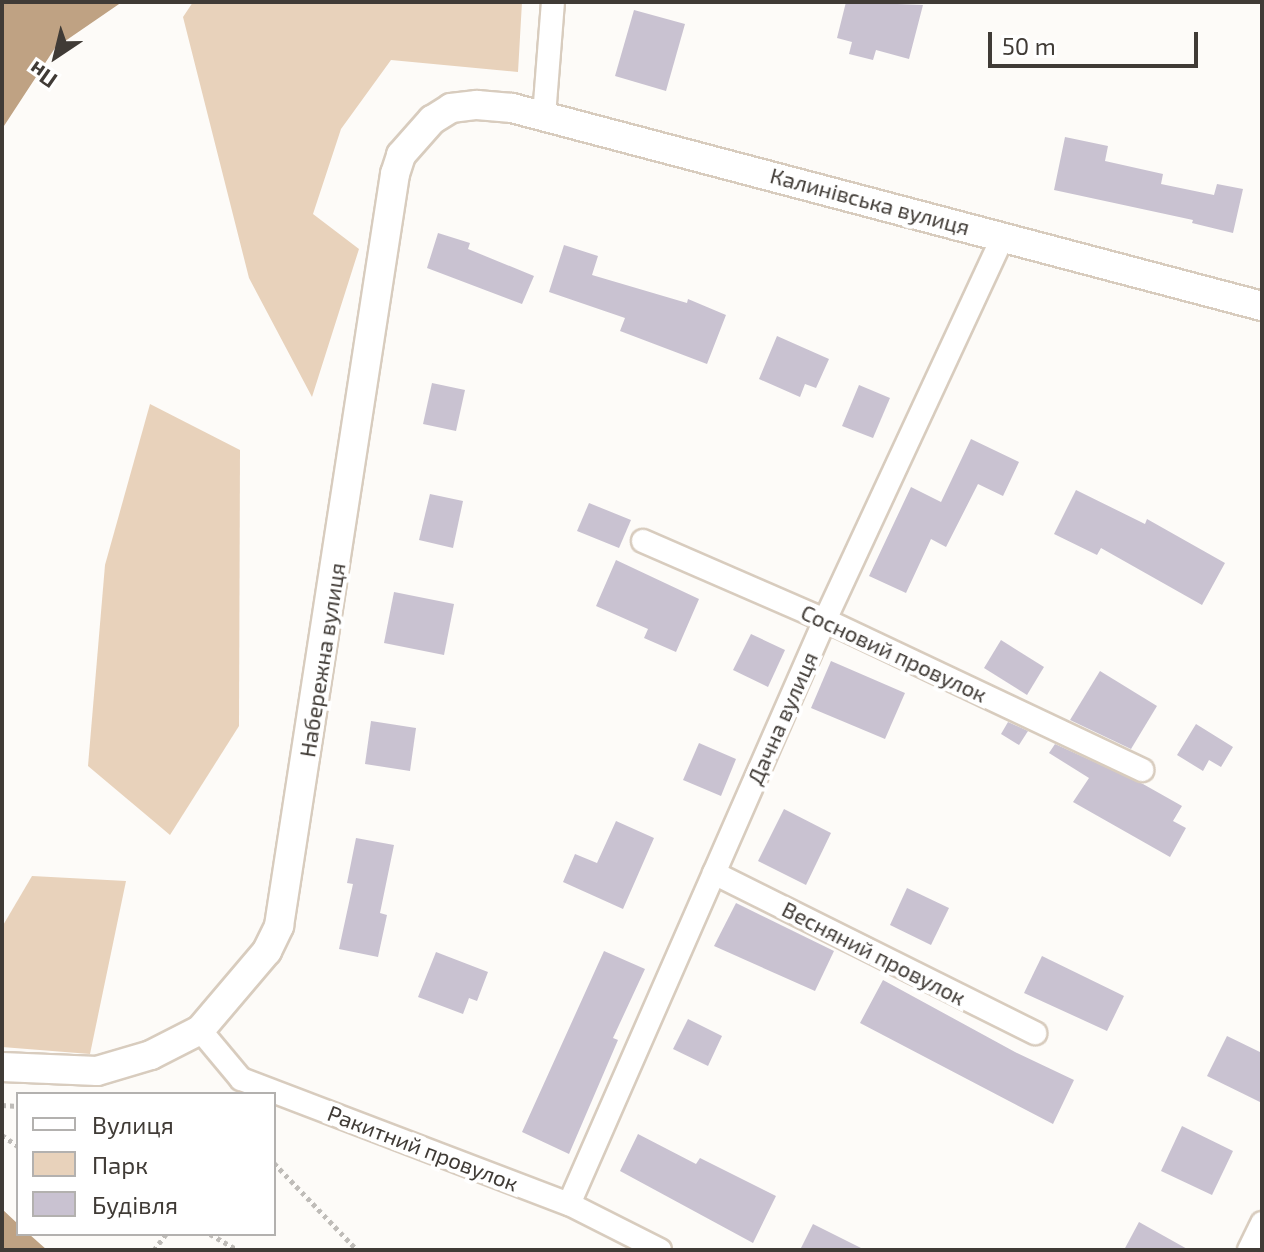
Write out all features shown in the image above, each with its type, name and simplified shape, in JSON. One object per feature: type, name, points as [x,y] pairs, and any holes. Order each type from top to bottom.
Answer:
[{"type":"street","points":[[544,116],[553,2]]},
{"type":"street","name":"Калинівська вулиця","points":[[477,105],[544,116],[1262,306]]},
{"type":"street","name":"Набережна вулиця","points":[[2,1067],[97,1071],[151,1055],[200,1030],[267,951],[279,926],[286,898],[395,174],[401,155],[432,120],[451,108],[477,105]]},
{"type":"street","name":"Дачна вулиця","points":[[569,1204],[825,620],[1003,236]]},
{"type":"street","name":"Сосновий провулок","points":[[643,541],[825,620],[1142,770]]},
{"type":"street","name":"Весняний провулок","points":[[714,873],[1035,1033]]},
{"type":"street","name":"Ракитний провулок","points":[[200,1030],[241,1079],[275,1092]]},
{"type":"street","name":"Ракитний провулок","points":[[276,1092],[569,1204],[660,1250]]},
{"type":"street","points":[[1249,1250],[1262,1223]]},
{"type":"path","points":[[276,1165],[357,1250]]},
{"type":"path","points":[[214,1236],[238,1250]]},
{"type":"green space","points":[[193,2],[522,2],[518,72],[391,60],[341,129],[313,214],[359,249],[312,397],[249,278],[183,17]]},
{"type":"green space","points":[[150,404],[240,450],[239,726],[170,835],[88,766],[105,565]]},
{"type":"green space","points":[[32,876],[126,881],[90,1054],[2,1047],[2,927]]},
{"type":"shaded area","points":[[2,2],[122,2],[55,48],[2,129]]},
{"type":"shaded area","points":[[2,1209],[16,1222],[16,1236],[31,1236],[47,1250],[2,1250]]},
{"type":"building","points":[[846,2],[923,5],[909,59],[876,50],[873,60],[849,54],[852,42],[837,38]]},
{"type":"building","points":[[634,10],[685,24],[666,91],[615,76]]},
{"type":"building","points":[[1065,137],[1108,146],[1105,161],[1163,174],[1161,184],[1214,195],[1217,184],[1243,189],[1233,233],[1192,223],[1193,220],[1054,190]]},
{"type":"building","points":[[438,233],[470,243],[468,249],[534,276],[522,304],[427,268]]},
{"type":"building","points":[[564,245],[598,256],[592,275],[687,303],[688,299],[726,315],[707,364],[620,331],[625,318],[549,292]]},
{"type":"building","points":[[777,336],[829,359],[816,388],[805,384],[800,397],[759,379]]},
{"type":"building","points":[[432,383],[465,390],[456,431],[423,424]]},
{"type":"building","points":[[859,385],[890,398],[873,438],[842,426]]},
{"type":"building","points":[[971,439],[1019,462],[1003,496],[978,484],[946,547],[931,539],[906,593],[869,576],[911,487],[941,502]]},
{"type":"building","points":[[1076,490],[1145,524],[1147,519],[1225,563],[1202,605],[1101,548],[1097,555],[1054,534]]},
{"type":"building","points":[[430,494],[463,501],[453,548],[419,540]]},
{"type":"building","points":[[589,503],[631,520],[619,548],[577,531]]},
{"type":"building","points":[[616,560],[699,599],[676,652],[644,638],[648,629],[596,606]]},
{"type":"building","points":[[394,592],[454,604],[444,655],[384,643]]},
{"type":"building","points":[[751,634],[785,650],[768,687],[733,670]]},
{"type":"building","points":[[1001,640],[1044,667],[1027,695],[984,668]]},
{"type":"building","points":[[831,661],[905,693],[885,739],[811,708]]},
{"type":"building","points":[[1100,671],[1157,706],[1131,749],[1070,720]]},
{"type":"building","points":[[371,721],[416,728],[410,771],[365,764]]},
{"type":"building","points":[[1008,722],[1028,731],[1019,745],[1001,734]]},
{"type":"building","points":[[1196,724],[1233,747],[1221,767],[1209,760],[1203,771],[1177,755]]},
{"type":"building","points":[[699,743],[736,759],[721,796],[683,780]]},
{"type":"building","points":[[1055,744],[1143,784],[1182,806],[1173,821],[1186,828],[1170,857],[1073,802],[1089,778],[1049,753]]},
{"type":"building","points":[[784,809],[831,833],[806,885],[758,861]]},
{"type":"building","points":[[616,821],[654,838],[623,909],[563,882],[575,854],[597,863]]},
{"type":"building","points":[[356,838],[394,845],[380,913],[387,915],[378,957],[339,949],[353,884],[347,883]]},
{"type":"building","points":[[907,888],[949,908],[931,945],[890,925]]},
{"type":"building","points":[[736,903],[834,951],[815,991],[714,946]]},
{"type":"building","points":[[604,951],[645,969],[613,1038],[618,1040],[569,1154],[522,1132]]},
{"type":"building","points":[[436,952],[488,972],[477,1001],[469,998],[463,1014],[418,997]]},
{"type":"building","points":[[1042,956],[1124,996],[1107,1031],[1024,993]]},
{"type":"building","points":[[883,980],[1015,1052],[1074,1080],[1053,1124],[860,1023]]},
{"type":"building","points":[[688,1019],[722,1036],[708,1066],[673,1049]]},
{"type":"building","points":[[1227,1036],[1262,1053],[1262,1103],[1207,1076]]},
{"type":"building","points":[[1182,1126],[1233,1151],[1212,1195],[1161,1171]]},
{"type":"building","points":[[638,1134],[696,1164],[700,1158],[776,1196],[753,1243],[620,1171]]},
{"type":"building","points":[[1139,1222],[1189,1250],[1124,1250]]},
{"type":"building","points":[[813,1224],[865,1250],[800,1250]]}]
